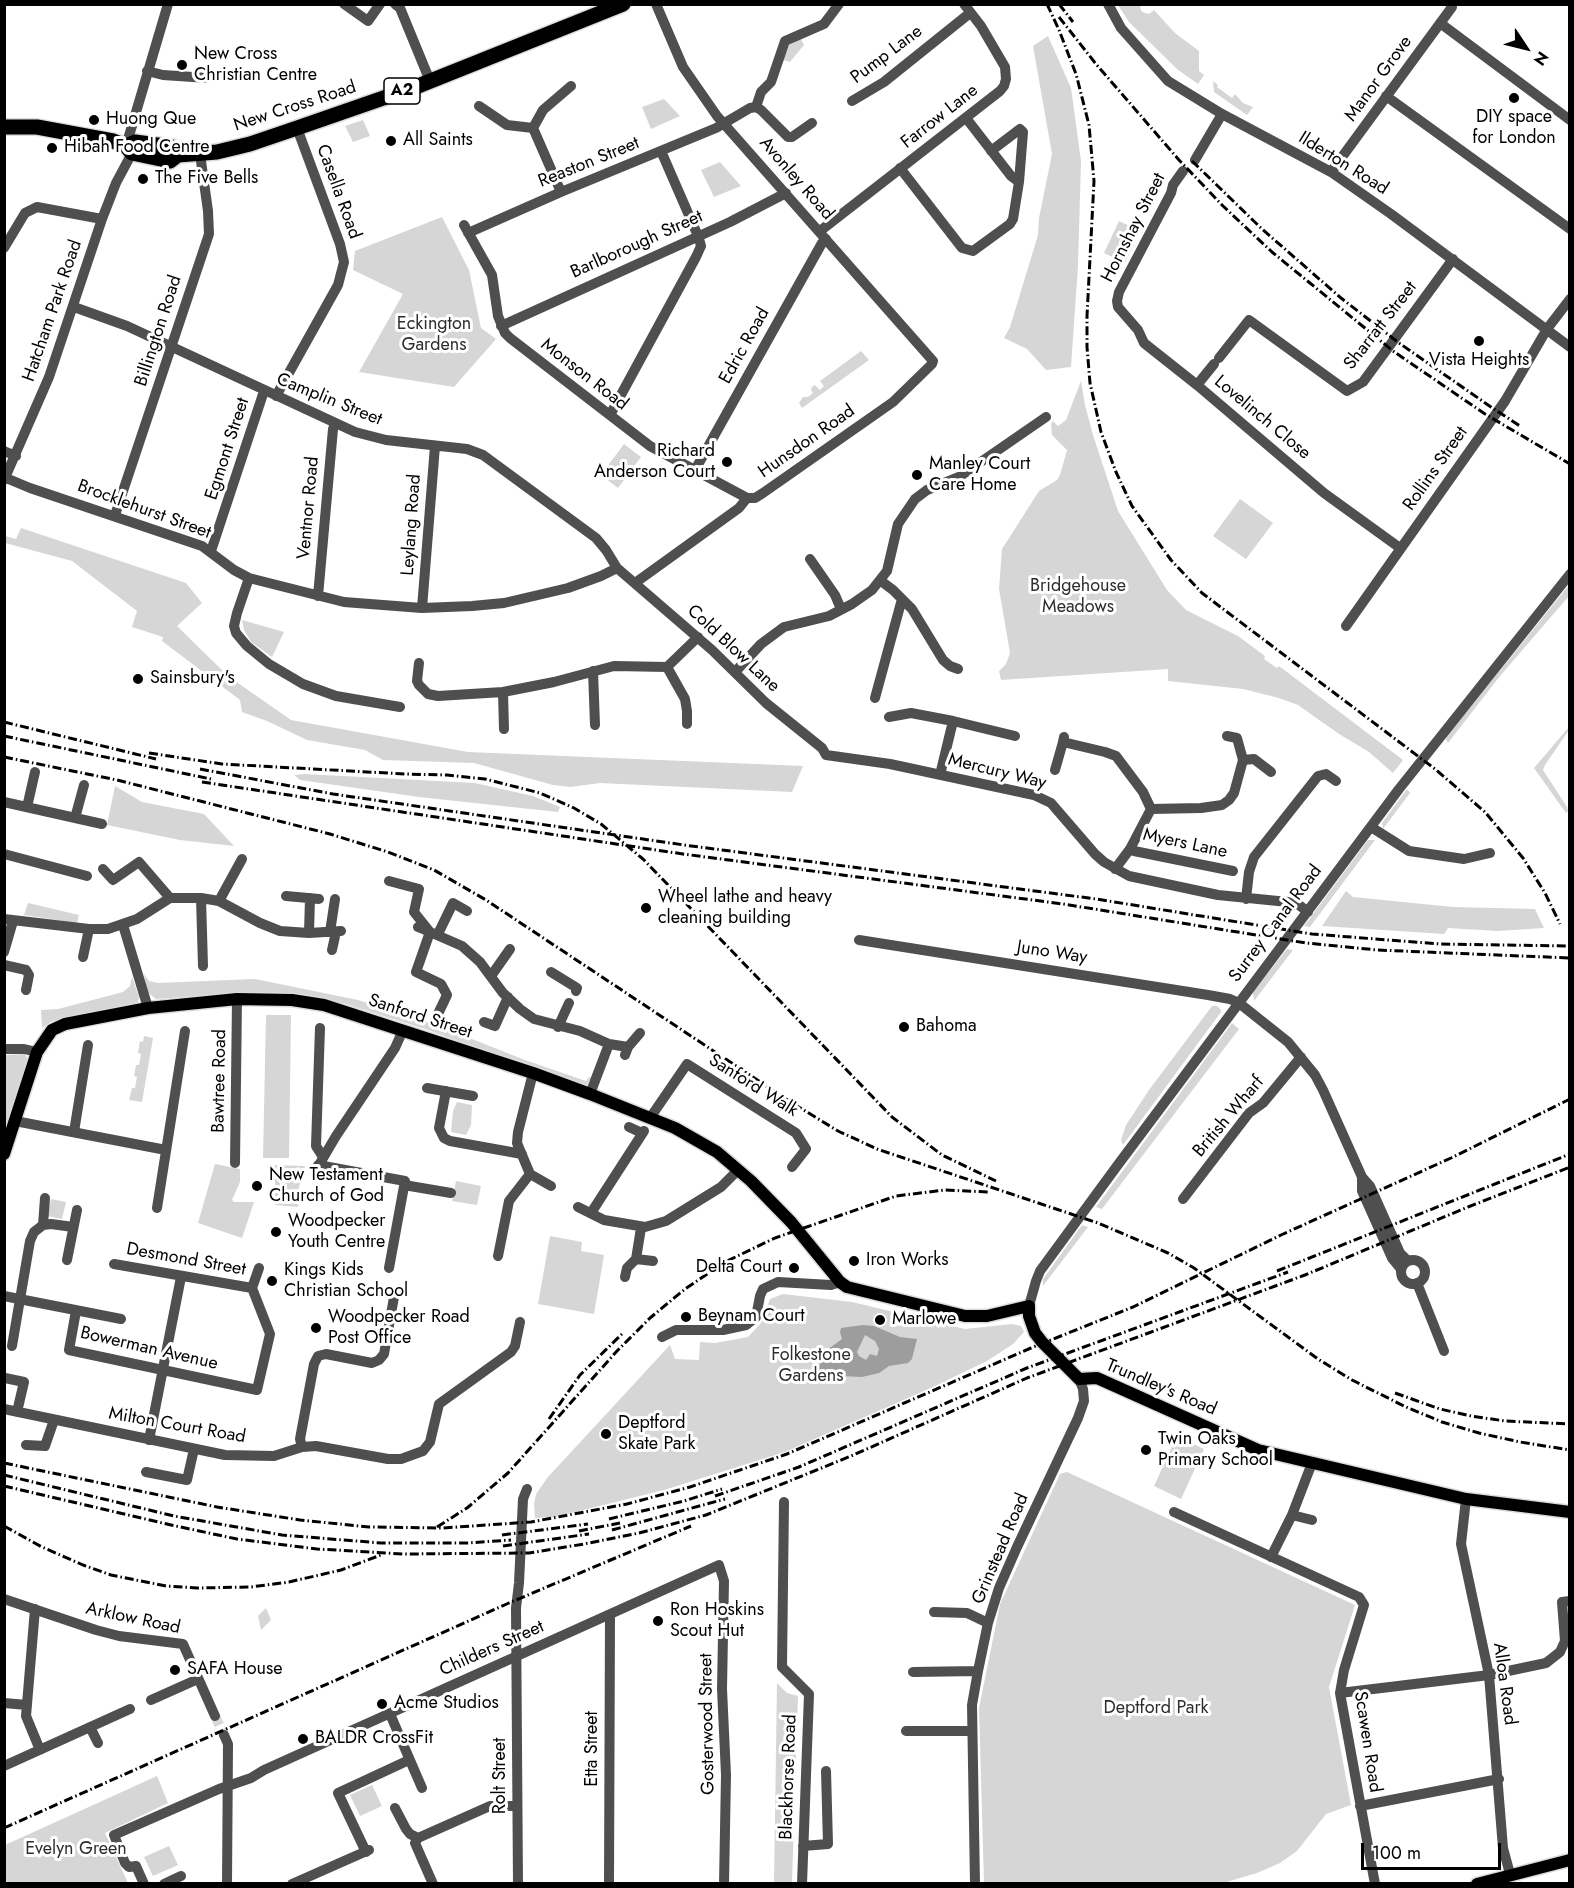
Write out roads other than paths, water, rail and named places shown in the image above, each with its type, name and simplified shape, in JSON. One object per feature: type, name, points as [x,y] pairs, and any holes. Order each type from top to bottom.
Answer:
[{"type":"highway","name":"New Cross Road","points":[[4,127],[25,126],[113,141],[129,149],[170,161],[178,155],[200,154],[249,144],[297,128],[430,81],[623,4]]},
{"type":"main road","name":"Sanford Street","points":[[4,1154],[37,1052],[52,1030],[65,1024],[148,1008],[237,999],[292,1000],[324,1005],[533,1073],[675,1128],[717,1152],[738,1170],[791,1222],[840,1282]]},
{"type":"main road","points":[[840,1282],[852,1289],[965,1316],[987,1316],[1029,1306]]},
{"type":"main road","name":"Trundley's Road","points":[[1029,1306],[1029,1316],[1041,1342],[1079,1379],[1097,1378],[1258,1450],[1466,1499],[1569,1512]]},
{"type":"main road","points":[[1477,1884],[1515,1877],[1569,1860]]},
{"type":"street","name":"Hatcham Park Road","points":[[5,479],[49,376],[74,308],[102,219],[129,149],[134,118],[168,4]]},
{"type":"street","points":[[344,4],[368,21],[380,4]]},
{"type":"street","name":"Avonley Road","points":[[656,4],[683,67],[723,124],[933,361]]},
{"type":"street","points":[[812,123],[792,137],[788,137],[756,108],[760,92],[771,81],[786,41],[824,24],[839,4]]},
{"type":"street","name":"Ilderton Road","points":[[1108,4],[1121,28],[1168,81],[1222,114],[1331,172],[1453,259],[1569,347]]},
{"type":"street","name":"Manor Grove","points":[[1331,172],[1452,4]]},
{"type":"street","points":[[399,6],[430,81]]},
{"type":"street","name":"Pump Lane","points":[[852,101],[884,82],[967,9]]},
{"type":"street","name":"Farrow Lane","points":[[823,235],[900,168],[1000,91],[1006,79],[1005,67],[981,26],[967,9]]},
{"type":"street","points":[[1440,23],[1569,120]]},
{"type":"street","points":[[147,71],[163,75],[208,78]]},
{"type":"street","points":[[533,128],[543,110],[571,86]]},
{"type":"street","points":[[1386,96],[1569,230]]},
{"type":"street","points":[[478,106],[507,125],[533,128]]},
{"type":"street","name":"Reaston Street","points":[[501,326],[492,274],[466,229],[661,151],[723,124],[750,108],[756,108]]},
{"type":"street","points":[[1195,160],[1222,114]]},
{"type":"street","points":[[966,118],[1011,176],[1019,182]]},
{"type":"street","name":"Casella Road","points":[[276,396],[338,285],[344,262],[340,244],[297,128]]},
{"type":"street","points":[[533,128],[561,192]]},
{"type":"street","points":[[900,168],[962,248],[968,251],[978,249],[1010,224],[1015,214],[1023,132],[1020,129],[991,151]]},
{"type":"street","points":[[610,415],[700,249],[701,242],[661,151]]},
{"type":"street","name":"Billington Road","points":[[115,515],[209,234],[200,154]]},
{"type":"street","name":"Hornshay Street","points":[[1117,301],[1119,292],[1171,193],[1173,185],[1183,171]]},
{"type":"street","name":"Barlborough Street","points":[[501,326],[739,218],[786,193]]},
{"type":"street","points":[[4,248],[24,213],[37,207],[102,219]]},
{"type":"street","name":"Edric Road","points":[[695,470],[811,262],[823,235]]},
{"type":"street","name":"Sharratt Street","points":[[1197,385],[1249,320],[1347,391],[1363,382],[1453,259]]},
{"type":"street","name":"Rollins Street","points":[[1346,626],[1505,401],[1547,329],[1569,299]]},
{"type":"street","name":"Lovelinch Close","points":[[1117,301],[1118,307],[1138,330],[1144,343],[1324,493],[1400,548]]},
{"type":"street","name":"Camplin Street","points":[[74,308],[115,321],[335,424],[386,440],[467,449],[483,454],[596,538],[617,568]]},
{"type":"street","name":"Monson Road","points":[[501,326],[510,338],[650,446],[747,498]]},
{"type":"street","name":"Hunsdon Road","points":[[635,583],[739,508],[747,498],[755,498],[764,493],[892,402],[910,387],[933,361]]},
{"type":"street","name":"Egmont Street","points":[[211,551],[264,391]]},
{"type":"street","points":[[735,672],[761,644],[784,627],[823,618],[863,597],[880,582],[891,560],[898,524],[915,499],[927,490],[959,477],[1046,417]]},
{"type":"street","name":"Ventnor Road","points":[[318,596],[335,424]]},
{"type":"street","name":"Leylang Road","points":[[422,608],[435,446]]},
{"type":"street","points":[[4,451],[16,456]]},
{"type":"street","name":"Brocklehurst Street","points":[[5,479],[202,546],[234,570],[249,578],[318,596],[369,605],[422,608],[472,606],[513,601],[568,588],[617,568]]},
{"type":"street","points":[[810,559],[832,590],[841,609]]},
{"type":"street","name":"Cold Blow Lane","points":[[617,568],[698,638],[775,711],[822,748],[826,755]]},
{"type":"street","name":"Surrey Canal Road","points":[[1029,1306],[1040,1272],[1371,827],[1569,574]]},
{"type":"street","points":[[249,578],[234,626],[236,633],[247,646],[303,684],[336,696],[400,707]]},
{"type":"street","points":[[880,582],[912,609],[943,660],[958,669]]},
{"type":"street","points":[[875,698],[902,599]]},
{"type":"street","points":[[419,663],[417,681],[423,691],[428,694],[438,696],[503,692],[554,682],[614,666],[667,667],[698,638]]},
{"type":"street","points":[[667,667],[685,699],[687,724]]},
{"type":"street","points":[[593,671],[595,725]]},
{"type":"street","points":[[503,692],[504,729]]},
{"type":"street","points":[[889,717],[911,713],[1015,736]]},
{"type":"street","points":[[940,775],[953,721]]},
{"type":"street","points":[[1227,736],[1236,738],[1243,760],[1254,759],[1271,772]]},
{"type":"street","name":"Myers Lane","points":[[1055,770],[1064,740],[1116,756],[1143,792],[1151,809]]},
{"type":"street","name":"Mercury Way","points":[[826,755],[890,764],[1034,795],[1051,803],[1095,854],[1129,876],[1246,899],[1288,902],[1299,905],[1308,912]]},
{"type":"street","name":"Myers Lane","points":[[1151,809],[1201,808],[1222,805],[1234,793],[1243,760]]},
{"type":"street","points":[[27,807],[35,772]]},
{"type":"street","points":[[1246,899],[1249,872],[1254,857],[1318,776],[1326,774],[1336,781]]},
{"type":"street","points":[[75,818],[84,785]]},
{"type":"street","points":[[4,802],[102,824]]},
{"type":"street","name":"Myers Lane","points":[[1115,869],[1130,849],[1151,809]]},
{"type":"street","points":[[1371,827],[1409,850],[1464,859],[1490,853]]},
{"type":"street","name":"Myers Lane","points":[[1130,849],[1233,871]]},
{"type":"street","points":[[4,854],[87,876]]},
{"type":"street","points":[[219,901],[240,863],[227,860]]},
{"type":"street","points":[[103,869],[112,880],[139,862],[170,898]]},
{"type":"street","points":[[388,881],[419,889],[414,912],[434,933]]},
{"type":"street","points":[[286,896],[314,898],[309,933]]},
{"type":"street","points":[[4,952],[9,920],[108,929],[137,920],[170,898],[201,898],[219,901],[280,931],[336,932]]},
{"type":"street","points":[[201,898],[203,966]]},
{"type":"street","points":[[332,950],[336,932],[335,899]]},
{"type":"street","points":[[436,1018],[447,995],[441,984],[411,971],[453,903],[467,911]]},
{"type":"street","points":[[123,925],[148,1008]]},
{"type":"street","points":[[418,927],[462,946],[480,962],[508,998],[534,1019],[580,1031],[626,1049],[640,1033]]},
{"type":"street","points":[[83,957],[89,929]]},
{"type":"street","name":"Juno Way","points":[[859,940],[1208,995],[1239,1003]]},
{"type":"street","points":[[491,976],[510,949]]},
{"type":"street","points":[[4,965],[26,970],[29,975],[26,990]]},
{"type":"street","points":[[551,972],[577,988],[576,991]]},
{"type":"street","points":[[506,1029],[489,1024],[508,998]]},
{"type":"street","name":"Bawtree Road","points":[[235,1163],[237,999]]},
{"type":"street","points":[[558,1027],[568,1003]]},
{"type":"street","points":[[1239,1003],[1279,1034],[1301,1057],[1323,1090],[1362,1177],[1370,1186],[1400,1253],[1403,1269],[1406,1282],[1417,1283],[1423,1279],[1425,1269],[1419,1262],[1403,1269]]},
{"type":"street","points":[[319,1165],[316,1146],[320,1028]]},
{"type":"street","points":[[319,1165],[395,1048],[403,1030]]},
{"type":"street","points":[[157,1208],[185,1031]]},
{"type":"street","points":[[590,1094],[609,1044]]},
{"type":"street","points":[[74,1132],[88,1045]]},
{"type":"street","points":[[4,1049],[24,1049],[37,1052]]},
{"type":"street","name":"British Wharf","points":[[1183,1199],[1249,1113],[1263,1103],[1301,1057]]},
{"type":"street","name":"Sanford Walk","points":[[650,1118],[687,1064],[796,1133],[806,1149],[792,1167]]},
{"type":"street","points":[[533,1073],[517,1138],[530,1174],[551,1186]]},
{"type":"street","points":[[427,1088],[473,1096]]},
{"type":"street","points":[[446,1091],[440,1128],[444,1138],[522,1154]]},
{"type":"street","points":[[15,1121],[166,1150]]},
{"type":"street","points":[[591,1213],[643,1132],[629,1127]]},
{"type":"street","points":[[319,1165],[405,1181],[389,1268]]},
{"type":"street","points":[[578,1207],[604,1221],[641,1228],[669,1219],[721,1187],[738,1170]]},
{"type":"street","points":[[498,1256],[509,1201],[530,1174]]},
{"type":"street","points":[[404,1185],[451,1193]]},
{"type":"street","points":[[43,1226],[45,1198]]},
{"type":"street","points":[[67,1260],[76,1210]]},
{"type":"street","points":[[12,1346],[30,1241],[34,1232],[51,1224],[73,1227]]},
{"type":"street","points":[[625,1277],[627,1268],[636,1259],[641,1228]]},
{"type":"street","points":[[636,1259],[653,1261]]},
{"type":"street","name":"Desmond Street","points":[[114,1264],[252,1288]]},
{"type":"street","name":"Desmond Street","points":[[257,1390],[270,1334],[252,1288],[259,1268]]},
{"type":"street","points":[[149,1440],[181,1277]]},
{"type":"street","points":[[662,1336],[676,1330],[723,1330],[746,1325],[756,1317],[761,1292],[769,1285],[778,1282],[831,1285],[840,1282]]},
{"type":"street","points":[[1417,1283],[1444,1351]]},
{"type":"street","points":[[4,1296],[121,1319]]},
{"type":"street","points":[[303,1447],[300,1439],[314,1364],[318,1356],[326,1354],[372,1363],[379,1360],[384,1354],[394,1297]]},
{"type":"street","name":"Bowerman Avenue","points":[[76,1311],[69,1350],[257,1390]]},
{"type":"street","name":"Milton Court Road","points":[[4,1409],[225,1455],[274,1456],[303,1447],[316,1446],[388,1459],[401,1459],[423,1450],[430,1442],[439,1404],[511,1352],[515,1346],[520,1322]]},
{"type":"street","points":[[5,1378],[24,1382],[17,1412]]},
{"type":"street","name":"Grinstead Road","points":[[975,1884],[972,1705],[978,1671],[988,1623],[1017,1547],[1084,1401],[1079,1379]]},
{"type":"street","points":[[26,1445],[45,1446],[54,1420]]},
{"type":"street","points":[[146,1473],[187,1480],[194,1449]]},
{"type":"street","points":[[1271,1557],[1292,1515],[1312,1463]]},
{"type":"street","name":"Rolt Street","points":[[518,1884],[516,1608],[522,1504],[527,1489]]},
{"type":"street","name":"Alloa Road","points":[[1466,1499],[1461,1544],[1489,1675],[1503,1848],[1515,1877]]},
{"type":"street","name":"Blackhorse Road","points":[[784,1502],[782,1667],[809,1694],[802,1884]]},
{"type":"street","name":"Scawen Road","points":[[1174,1512],[1359,1598],[1364,1605],[1344,1670],[1340,1693],[1374,1884]]},
{"type":"street","points":[[1292,1515],[1312,1520]]},
{"type":"street","name":"Childers Street","points":[[144,1884],[136,1866],[129,1867],[114,1835],[251,1778],[264,1770],[718,1565]]},
{"type":"street","name":"Gosterwood Street","points":[[718,1565],[724,1581],[722,1689],[726,1775],[724,1884]]},
{"type":"street","name":"Arklow Road","points":[[4,1599],[119,1636],[183,1644],[215,1716]]},
{"type":"street","points":[[1340,1693],[1489,1675],[1546,1663],[1560,1652],[1565,1641],[1562,1602],[1569,1601]]},
{"type":"street","points":[[35,1609],[27,1705],[28,1723],[40,1750]]},
{"type":"street","points":[[934,1612],[967,1613],[988,1623]]},
{"type":"street","name":"Etta Street","points":[[609,1884],[610,1615]]},
{"type":"street","points":[[913,1672],[978,1671]]},
{"type":"street","points":[[151,1700],[198,1678]]},
{"type":"street","points":[[4,1703],[27,1705]]},
{"type":"street","points":[[4,1766],[130,1709]]},
{"type":"street","points":[[390,1714],[422,1788]]},
{"type":"street","points":[[90,1727],[98,1743]]},
{"type":"street","points":[[906,1731],[972,1731]]},
{"type":"street","points":[[224,1735],[228,1744],[227,1884]]},
{"type":"street","points":[[293,1883],[367,1851],[338,1793],[410,1760]]},
{"type":"street","points":[[803,1846],[828,1844],[826,1771]]},
{"type":"street","points":[[1360,1806],[1499,1779]]},
{"type":"street","points":[[436,1882],[415,1843],[418,1838],[490,1806],[517,1806]]},
{"type":"street","points":[[395,1808],[406,1829],[418,1838]]},
{"type":"street","points":[[164,1884],[181,1876]]},
{"type":"tunnel","points":[[215,1716],[224,1735]]},
{"type":"railway","points":[[1047,4],[1076,74],[1089,125],[1094,181],[1087,316],[1090,383],[1101,432],[1132,506],[1171,560],[1202,593],[1435,769],[1485,812],[1523,858],[1545,893],[1560,924]]},
{"type":"railway","points":[[1059,4],[1073,22]]},
{"type":"railway","points":[[1059,17],[1096,64],[1179,160],[1272,252],[1393,351],[1485,414],[1570,464]]},
{"type":"railway","points":[[1192,161],[1262,229],[1341,298],[1399,343],[1520,426]]},
{"type":"railway","points":[[4,722],[156,759]]},
{"type":"railway","points":[[4,736],[211,779]]},
{"type":"railway","points":[[149,753],[222,764],[447,775],[485,779],[540,793],[574,808],[601,824],[643,859],[892,1117],[942,1155],[996,1181]]},
{"type":"railway","points":[[4,757],[117,780],[330,834],[388,852],[434,870],[486,900],[789,1101],[838,1131],[877,1149],[1098,1223],[1168,1253],[1194,1268],[1318,1359],[1352,1380],[1406,1407],[1442,1422],[1479,1433],[1570,1450]]},
{"type":"railway","points":[[200,769],[333,794],[684,845],[1096,899],[1312,934],[1440,944],[1570,946]]},
{"type":"railway","points":[[202,782],[683,854],[1063,904],[1306,943],[1377,950],[1570,958]]},
{"type":"railway","points":[[4,1463],[217,1507],[300,1520],[369,1527],[443,1528],[531,1522],[627,1504],[690,1487],[787,1454],[1031,1348],[1133,1307],[1281,1235],[1451,1158],[1570,1099]]},
{"type":"railway","points":[[1277,1271],[1570,1154]]},
{"type":"railway","points":[[4,1486],[237,1539],[317,1549],[404,1554],[529,1553],[639,1533],[706,1515],[851,1456],[1027,1378],[1305,1275],[1570,1167]]},
{"type":"railway","points":[[437,1527],[467,1508],[508,1473],[617,1351],[650,1318],[685,1289],[725,1262],[775,1238],[896,1196],[945,1190],[988,1192]]},
{"type":"railway","points":[[715,1496],[799,1467],[1027,1368],[1288,1272]]},
{"type":"railway","points":[[549,1419],[580,1375],[623,1333]]},
{"type":"railway","points":[[1395,1393],[1440,1409],[1471,1416],[1505,1421],[1570,1424]]},
{"type":"railway","points":[[4,1475],[174,1516],[282,1535],[381,1543],[467,1543],[511,1540]]},
{"type":"railway","points":[[609,1519],[684,1501],[722,1489]]},
{"type":"railway","points":[[612,1530],[725,1499]]},
{"type":"railway","points":[[579,1531],[620,1523]]},
{"type":"railway","points":[[502,1535],[588,1524]]},
{"type":"railway","points":[[4,1526],[42,1547],[83,1565],[111,1575],[166,1586],[251,1587],[289,1582],[341,1570],[381,1555]]},
{"type":"railway","points":[[4,1828],[509,1603],[691,1526]]},
{"type":"railway","points":[[503,1546],[589,1534]]},
{"type":"place","name":"New Cross Christian Centre","points":[[182,65]]},
{"type":"place","name":"DIY space for London","points":[[1514,98]]},
{"type":"place","name":"Huong Que","points":[[94,120]]},
{"type":"place","name":"All Saints","points":[[391,141]]},
{"type":"place","name":"Hibah Food Centre","points":[[52,148]]},
{"type":"place","name":"The Five Bells","points":[[143,179]]},
{"type":"place","name":"Vista Heights","points":[[1479,341]]},
{"type":"place","name":"Richard Anderson Court","points":[[727,462]]},
{"type":"place","name":"Manley Court Care Home","points":[[917,475]]},
{"type":"place","name":"Sainsbury's","points":[[138,679]]},
{"type":"place","name":"Wheel lathe and heavy cleaning building","points":[[646,908]]},
{"type":"place","name":"Bahoma","points":[[904,1027]]},
{"type":"place","name":"New Testament Church of God","points":[[257,1186]]},
{"type":"place","name":"Woodpecker Youth Centre","points":[[276,1232]]},
{"type":"place","name":"Iron Works","points":[[854,1261]]},
{"type":"place","name":"Delta Court","points":[[794,1268]]},
{"type":"place","name":"Kings Kids Christian School","points":[[272,1281]]},
{"type":"place","name":"Beynam Court","points":[[686,1317]]},
{"type":"place","name":"Marlowe","points":[[880,1320]]},
{"type":"place","name":"Woodpecker Road Post Office","points":[[316,1328]]},
{"type":"place","name":"Deptford Skate Park","points":[[606,1434]]},
{"type":"place","name":"Twin Oaks Primary School","points":[[1146,1450]]},
{"type":"place","name":"Ron Hoskins Scout Hut","points":[[658,1621]]},
{"type":"place","name":"SAFA House","points":[[175,1670]]},
{"type":"place","name":"Acme Studios","points":[[382,1704]]},
{"type":"place","name":"BALDR CrossFit","points":[[303,1739]]},
{"type":"park label","name":"Eckington Gardens","points":[[434,335]]},
{"type":"park label","name":"Bridgehouse Meadows","points":[[1078,597]]},
{"type":"park label","name":"Folkestone Gardens","points":[[811,1366]]},
{"type":"park label","name":"Deptford Park","points":[[1156,1709]]},
{"type":"park label","name":"Evelyn Green","points":[[76,1850]]}]
